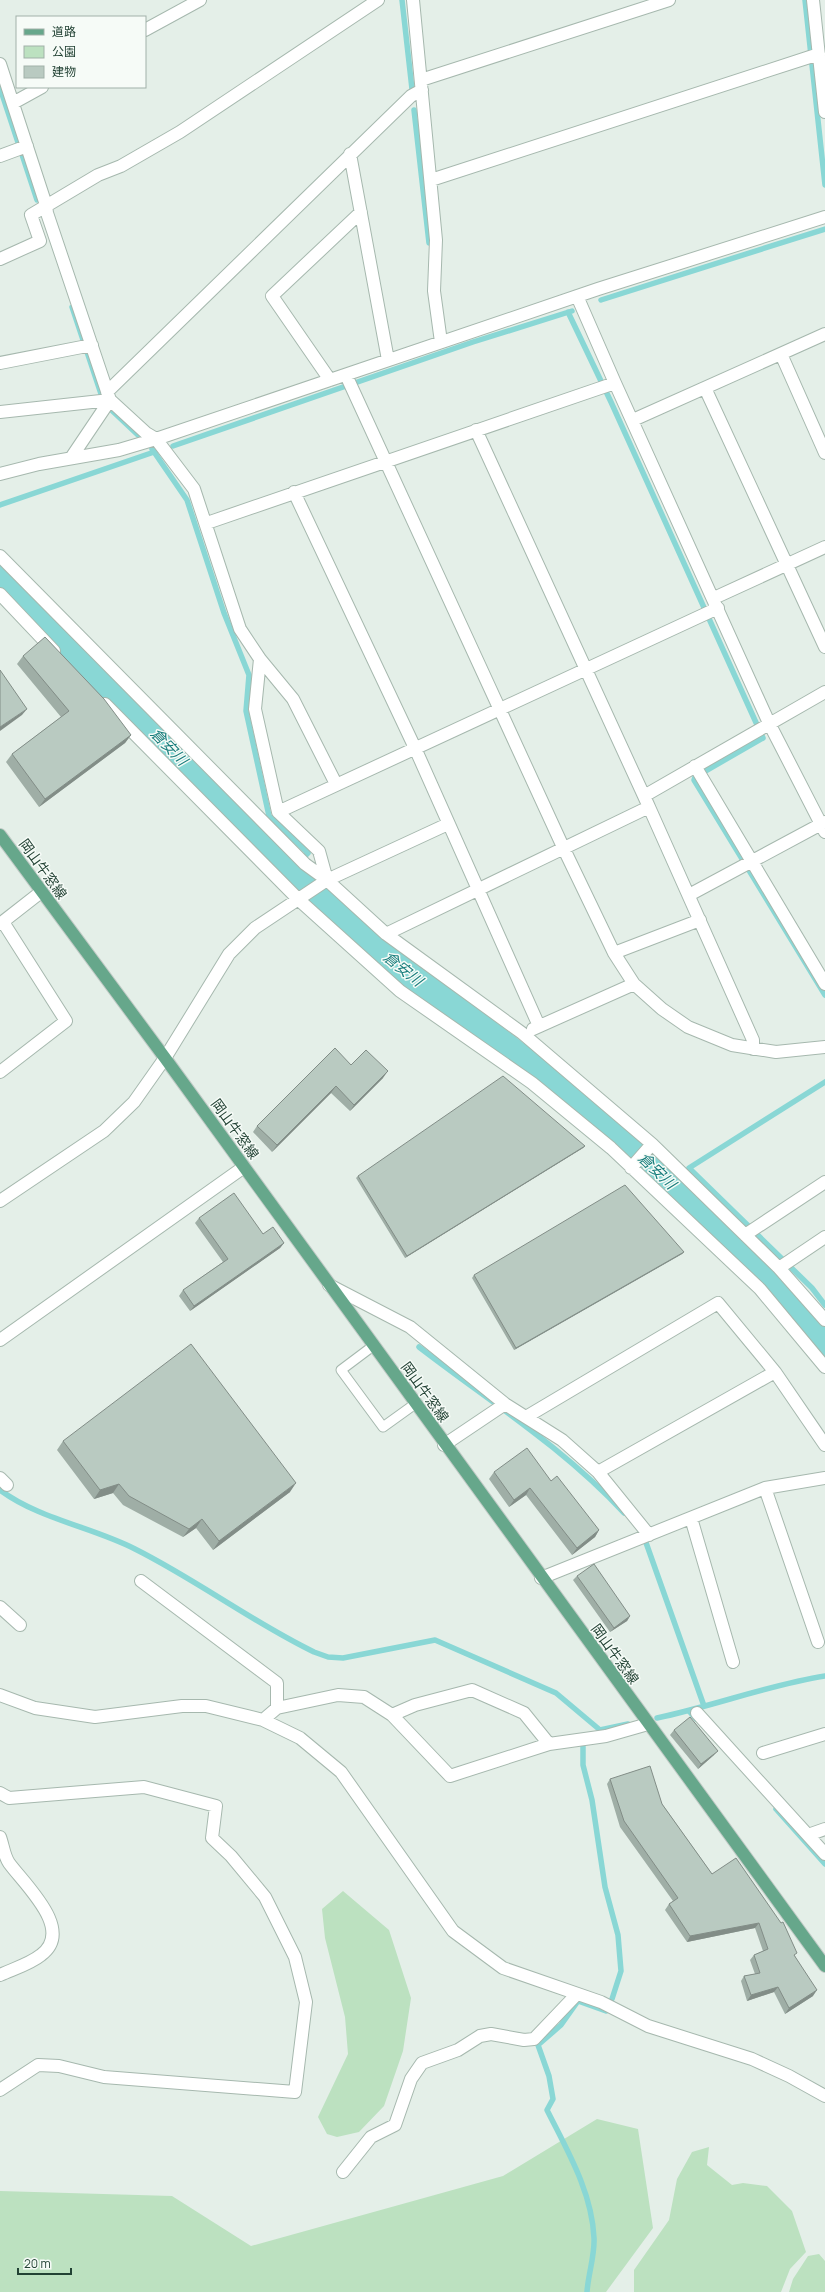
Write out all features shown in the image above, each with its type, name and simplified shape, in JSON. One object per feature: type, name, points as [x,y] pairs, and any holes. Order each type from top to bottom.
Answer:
[{"type":"main road","name":"岡山牛窓線","points":[[0,835],[165,1058],[444,1445],[825,1966]]},
{"type":"street","points":[[146,29],[200,0]]},
{"type":"street","points":[[0,258],[40,240],[31,215],[98,175],[122,166],[180,132],[378,0]]},
{"type":"street","points":[[71,458],[106,400],[350,154],[422,85],[669,0]]},
{"type":"street","points":[[813,0],[814,55],[823,67],[825,112]]},
{"type":"street","points":[[417,1],[422,85],[436,240],[434,292],[442,342]]},
{"type":"street","points":[[431,180],[814,55]]},
{"type":"street","points":[[0,64],[13,103],[22,147],[46,205],[47,213],[87,346],[106,400],[146,433],[156,439],[194,489],[207,523],[240,629],[260,659],[293,699],[336,784]]},
{"type":"street","points":[[13,103],[40,88]]},
{"type":"street","points":[[0,156],[22,147]]},
{"type":"street","points":[[350,154],[388,360]]},
{"type":"street","points":[[330,380],[272,296],[361,212]]},
{"type":"street","points":[[0,474],[71,458],[119,450],[156,439],[330,380],[349,381],[388,360],[578,296],[825,217]]},
{"type":"street","points":[[578,296],[607,385],[633,420],[710,608],[762,727],[823,826],[689,895]]},
{"type":"street","points":[[633,420],[825,334]]},
{"type":"street","points":[[0,363],[87,346]]},
{"type":"street","points":[[781,354],[825,453]]},
{"type":"street","points":[[349,381],[563,847],[614,953],[634,984],[662,1009],[688,1027],[732,1045],[776,1052],[825,1047]]},
{"type":"street","points":[[207,523],[607,385]]},
{"type":"street","points":[[705,388],[825,647]]},
{"type":"street","points":[[0,412],[106,400]]},
{"type":"street","points":[[476,430],[584,669],[689,895],[753,1040],[753,1049]]},
{"type":"street","points":[[294,492],[415,748],[539,1026]]},
{"type":"street","points":[[278,812],[500,709],[710,608],[825,547]]},
{"type":"street","points":[[0,556],[256,817],[323,883],[386,934],[522,1033],[649,1148],[750,1232],[784,1265],[825,1320]]},
{"type":"street","points":[[0,594],[65,662]]},
{"type":"street","points":[[260,659],[255,709],[278,812],[319,850],[323,883]]},
{"type":"street","points":[[386,934],[563,847],[646,802],[698,771],[762,727],[825,692]]},
{"type":"street","points":[[97,696],[302,898],[400,991],[532,1083],[633,1166],[760,1289],[825,1367]]},
{"type":"street","points":[[698,771],[748,864],[825,984]]},
{"type":"street","points":[[0,1201],[104,1131],[134,1102],[165,1058],[229,954],[255,928],[323,883],[448,824]]},
{"type":"street","points":[[0,1072],[66,1021],[1,923],[41,892]]},
{"type":"street","points":[[614,953],[700,920]]},
{"type":"street","points":[[522,1033],[634,984]]},
{"type":"street","points":[[633,1166],[649,1148]]},
{"type":"street","points":[[0,1340],[244,1167]]},
{"type":"street","points":[[750,1232],[825,1182]]},
{"type":"street","points":[[784,1265],[825,1237]]},
{"type":"street","points":[[329,1285],[410,1327],[501,1407],[526,1418],[562,1440],[598,1472],[646,1536]]},
{"type":"street","points":[[526,1418],[718,1303],[775,1372],[825,1445]]},
{"type":"street","points":[[598,1472],[775,1372]]},
{"type":"street","points":[[444,1445],[501,1407]]},
{"type":"street","points":[[541,1578],[765,1488],[825,1478]]},
{"type":"street","points":[[765,1488],[818,1642]]},
{"type":"street","points":[[691,1518],[733,1662]]},
{"type":"street","points":[[141,1581],[277,1683],[277,1708]]},
{"type":"street","points":[[0,1607],[20,1625]]},
{"type":"street","points":[[392,1715],[415,1705],[472,1690],[524,1713],[549,1744]]},
{"type":"street","points":[[0,1695],[35,1708],[95,1717],[182,1706],[206,1706],[263,1720],[300,1738],[341,1772],[453,1931],[503,1968],[601,2002],[648,2026],[752,2059],[789,2076],[825,2096]]},
{"type":"street","points":[[263,1720],[277,1708],[338,1695],[364,1697],[392,1715],[450,1776],[549,1744],[606,1736],[648,1724]]},
{"type":"street","points":[[697,1713],[825,1854]]},
{"type":"street","points":[[763,1753],[825,1734]]},
{"type":"street","points":[[0,1793],[9,1798],[144,1787],[216,1806],[212,1838],[231,1856],[264,1897],[295,1957],[306,2002],[295,2092],[104,2077],[59,2066],[38,2065],[0,2090]]},
{"type":"street","points":[[808,1835],[825,1830]]},
{"type":"street","points":[[0,1837],[8,1862],[30,1887],[53,1926],[53,1941],[42,1955],[0,1975]]},
{"type":"street","points":[[343,2172],[371,2137],[395,2125],[411,2079],[422,2063],[458,2050],[480,2036],[491,2034],[524,2040],[534,2039],[577,1994]]},
{"type":"lane","points":[[373,1346],[341,1370],[383,1427],[415,1404]]},
{"type":"green space","points":[[343,1891],[389,1930],[411,1998],[403,2051],[384,2106],[359,2132],[337,2137],[327,2134],[318,2117],[348,2054],[345,2017],[325,1938],[322,1909]]},
{"type":"green space","points":[[597,2119],[638,2129],[653,2228],[606,2292],[0,2292],[0,2191],[172,2196],[251,2246],[503,2176]]},
{"type":"green space","points":[[709,2147],[707,2165],[732,2185],[743,2183],[767,2186],[792,2211],[806,2252],[790,2269],[781,2292],[634,2292],[634,2270],[669,2220],[677,2179],[692,2152]]},
{"type":"green space","points":[[819,2254],[825,2261],[825,2292],[789,2292],[793,2279],[808,2256]]},
{"type":"building","points":[[45,637],[104,699],[131,735],[45,799],[12,754],[69,711],[23,656]]},
{"type":"building","points":[[0,670],[27,709],[0,727]]},
{"type":"building","points":[[335,1048],[351,1065],[366,1050],[388,1071],[354,1105],[336,1086],[277,1145],[257,1126]]},
{"type":"building","points":[[503,1076],[585,1146],[407,1256],[358,1176]]},
{"type":"building","points":[[625,1185],[684,1252],[516,1348],[474,1275]]},
{"type":"building","points":[[234,1193],[263,1234],[273,1227],[284,1243],[194,1306],[183,1290],[228,1259],[199,1218]]},
{"type":"building","points":[[191,1344],[296,1483],[219,1541],[202,1519],[189,1529],[129,1496],[119,1484],[100,1490],[63,1441]]},
{"type":"building","points":[[527,1448],[551,1481],[557,1476],[599,1530],[577,1548],[530,1488],[514,1500],[494,1472]]},
{"type":"building","points":[[594,1564],[630,1616],[614,1628],[577,1576]]},
{"type":"building","points":[[690,1717],[718,1751],[701,1764],[674,1730]]},
{"type":"building","points":[[650,1766],[662,1804],[712,1874],[736,1858],[781,1923],[783,1922],[797,1953],[794,1955],[817,1990],[789,2008],[778,1987],[751,1995],[744,1976],[760,1973],[754,1955],[768,1949],[759,1923],[690,1936],[669,1904],[678,1898],[624,1821],[610,1779]]},
{"type":"waterway","points":[[402,0],[412,89]]},
{"type":"waterway","points":[[805,0],[825,185]]},
{"type":"waterway","points":[[0,88],[37,200]]},
{"type":"waterway","points":[[414,110],[429,243]]},
{"type":"waterway","points":[[601,300],[825,229]]},
{"type":"waterway","points":[[72,307],[104,403],[138,435]]},
{"type":"waterway","points":[[173,446],[473,342],[572,311]]},
{"type":"waterway","points":[[568,312],[611,402],[763,738],[695,777],[694,780],[825,995]]},
{"type":"waterway","points":[[152,449],[187,500],[224,613],[249,675],[246,711],[269,816],[308,853],[304,857]]},
{"type":"waterway","points":[[0,505],[157,451]]},
{"type":"waterway","name":"倉安川","points":[[0,574],[262,840],[302,883],[405,972],[631,1146],[743,1255],[825,1344]]},
{"type":"waterway","points":[[291,871],[297,864]]},
{"type":"waterway","points":[[825,1082],[689,1168],[812,1288],[825,1305]]},
{"type":"waterway","points":[[419,1347],[551,1446],[601,1489],[624,1513]]},
{"type":"waterway","points":[[0,1490],[15,1500],[49,1516],[118,1541],[135,1549],[158,1561],[269,1628],[314,1652],[328,1657],[343,1658],[435,1640],[556,1693],[600,1730],[628,1724]]},
{"type":"waterway","points":[[644,1537],[704,1706]]},
{"type":"waterway","points":[[657,1718],[762,1690],[825,1676]]},
{"type":"waterway","points":[[689,1711],[696,1719]]},
{"type":"waterway","points":[[583,1747],[583,1765],[592,1800],[605,1887],[618,1935],[621,1971],[612,1999]]},
{"type":"waterway","points":[[776,1809],[825,1864]]},
{"type":"waterway","points":[[587,2292],[594,2245],[589,2204],[584,2188],[570,2156],[547,2110],[553,2099],[549,2076],[538,2045],[561,2025],[578,2001],[606,2011],[607,2009]]}]
